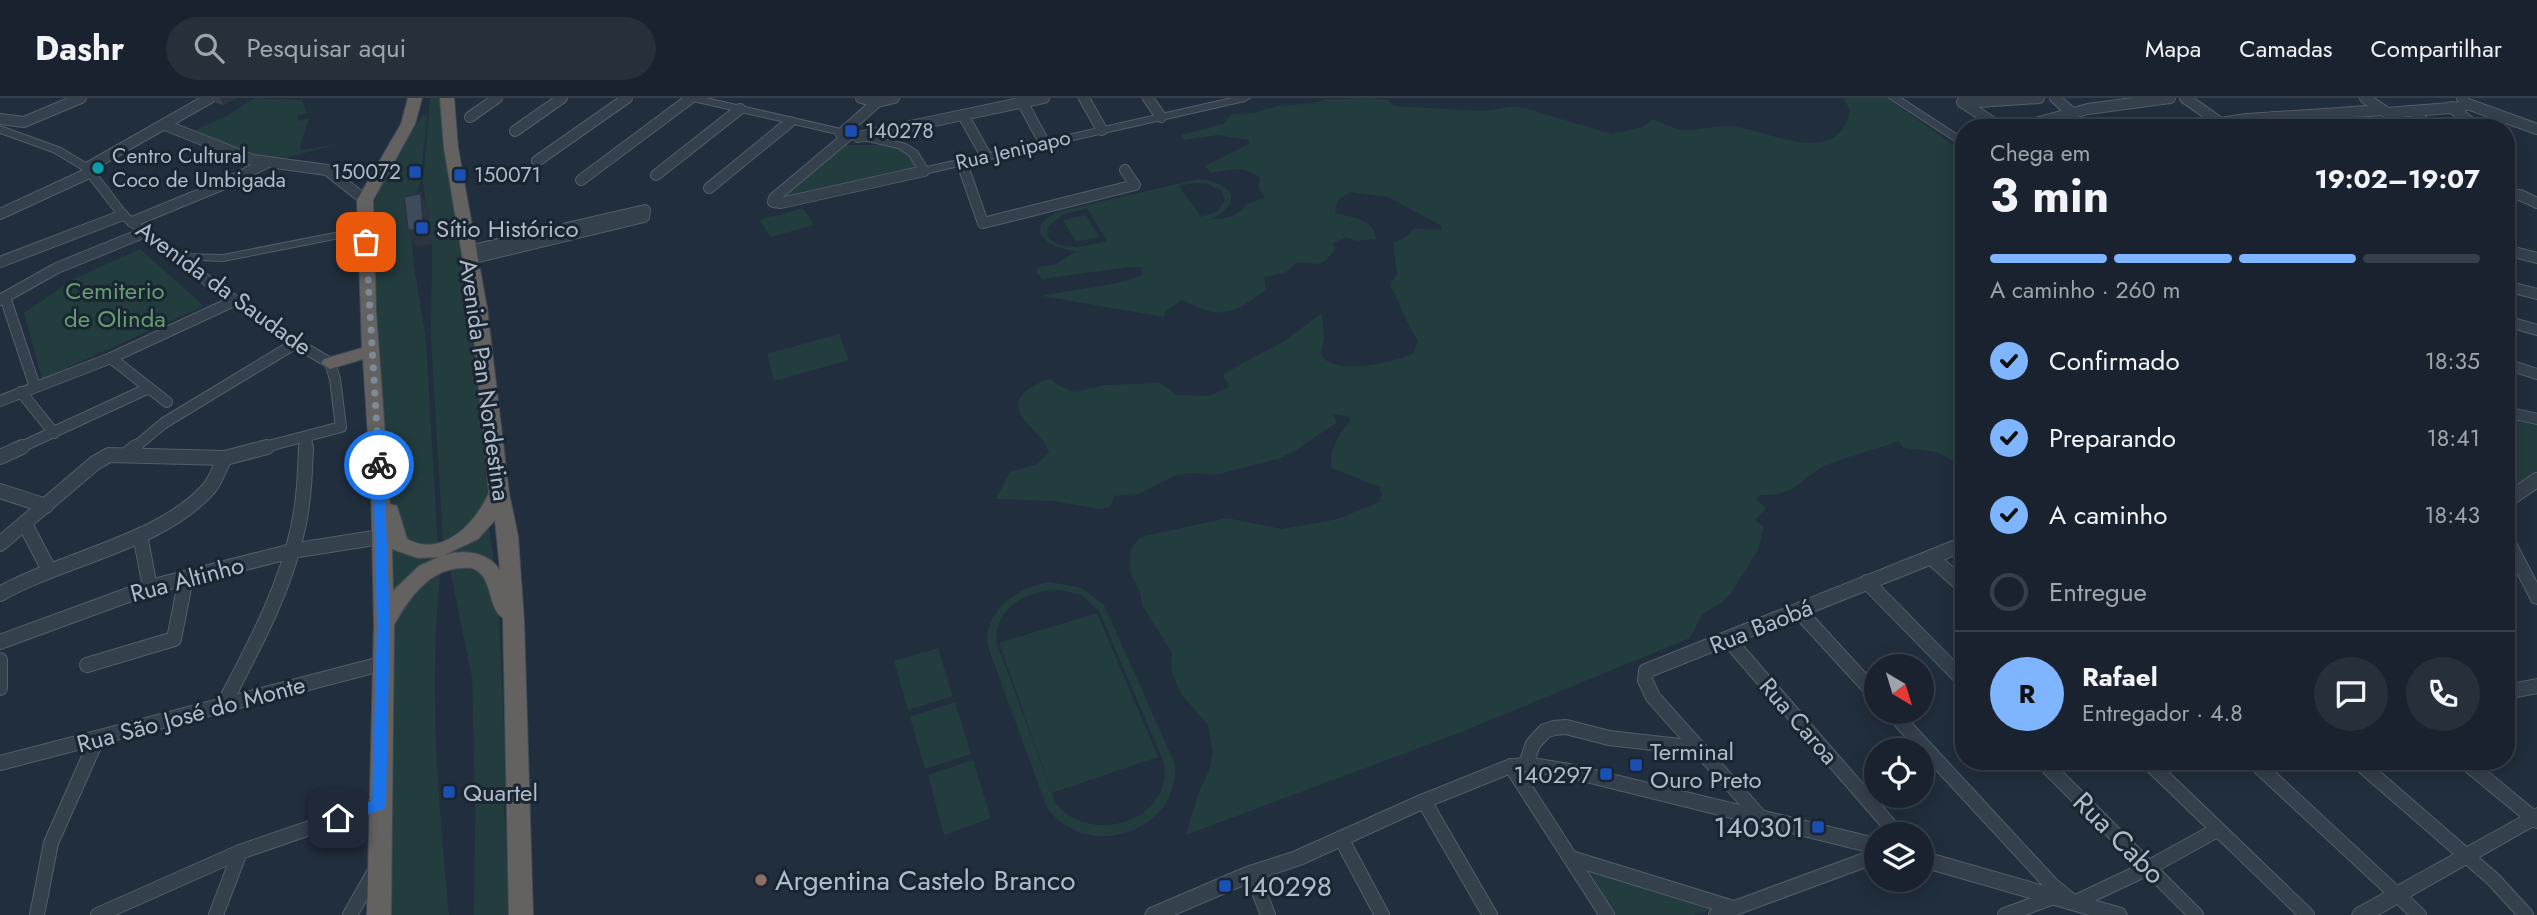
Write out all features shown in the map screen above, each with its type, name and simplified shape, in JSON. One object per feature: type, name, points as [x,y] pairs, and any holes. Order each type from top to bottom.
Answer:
[{"type":"highway","points":[[379,915],[381,664],[384,625],[380,483],[365,200],[408,124],[415,98]]},
{"type":"highway","name":"Avenida Pan Nordestina","points":[[447,98],[451,148],[479,307],[499,493],[508,536],[514,624]]},
{"type":"highway","points":[[330,363],[371,351]]},
{"type":"highway","points":[[380,483],[398,543],[415,552],[443,549],[468,536],[486,520],[499,493]]},
{"type":"highway","points":[[384,625],[402,591],[416,578],[444,561],[456,559],[480,562],[488,568],[514,624],[520,915]]},
{"type":"street","points":[[0,119],[24,122],[81,98]]},
{"type":"street","points":[[470,117],[497,98]]},
{"type":"street","points":[[515,131],[562,98]]},
{"type":"street","points":[[537,162],[627,98]]},
{"type":"street","points":[[580,180],[692,98],[708,99],[907,148],[924,171]]},
{"type":"street","points":[[861,98],[877,102],[894,98]]},
{"type":"street","points":[[850,136],[963,115],[1022,100],[1044,98]]},
{"type":"street","points":[[1084,98],[1102,130]]},
{"type":"street","points":[[1148,98],[1161,117]]},
{"type":"street","name":"Rua Jenipapo","points":[[850,136],[774,198],[773,202],[781,203],[962,163],[1161,117],[1215,101],[1245,98]]},
{"type":"street","points":[[1894,98],[1955,138]]},
{"type":"street","points":[[1959,100],[2039,98]]},
{"type":"street","points":[[2055,98],[2071,112]]},
{"type":"street","points":[[2047,119],[2071,112],[2170,98]]},
{"type":"street","points":[[2185,98],[2215,119]]},
{"type":"street","points":[[2365,98],[2397,119]]},
{"type":"street","points":[[0,215],[89,170],[203,100],[216,110]]},
{"type":"street","points":[[1022,100],[1044,142]]},
{"type":"street","points":[[1959,100],[1988,119]]},
{"type":"street","points":[[850,136],[877,102]]},
{"type":"street","points":[[2260,119],[2413,111],[2451,107],[2463,102],[2510,119]]},
{"type":"street","points":[[2451,107],[2467,119]]},
{"type":"street","points":[[656,175],[740,109]]},
{"type":"street","points":[[2413,111],[2421,119]]},
{"type":"street","points":[[2331,114],[2338,119]]},
{"type":"street","points":[[963,115],[986,156]]},
{"type":"street","points":[[709,188],[790,121]]},
{"type":"street","points":[[2515,121],[2537,129]]},
{"type":"street","points":[[165,125],[266,163],[327,170],[365,200]]},
{"type":"street","name":"Avenida da Saudade","points":[[0,129],[57,150],[89,170],[127,218],[144,233],[234,301],[330,363],[335,379],[341,427],[307,437]]},
{"type":"street","points":[[0,262],[222,185],[266,163]]},
{"type":"street","points":[[962,163],[983,223],[1135,185],[1125,170]]},
{"type":"street","points":[[2515,195],[2537,202]]},
{"type":"street","points":[[645,210],[645,217],[469,255],[645,210]]},
{"type":"street","points":[[175,257],[223,257],[256,253],[365,230]]},
{"type":"street","points":[[35,387],[3,299],[57,268],[144,233]]},
{"type":"street","points":[[2515,252],[2537,258]]},
{"type":"street","points":[[2515,288],[2537,294]]},
{"type":"street","points":[[0,401],[111,358],[234,301]]},
{"type":"street","points":[[2515,324],[2537,330]]},
{"type":"street","points":[[127,454],[164,423],[296,343]]},
{"type":"street","points":[[111,358],[166,402]]},
{"type":"street","points":[[2515,367],[2537,374]]},
{"type":"street","points":[[0,457],[149,388]]},
{"type":"street","points":[[21,392],[54,433]]},
{"type":"street","points":[[2515,414],[2537,419]]},
{"type":"street","points":[[0,544],[109,454],[225,458],[307,437],[303,502],[292,551],[272,607],[225,702]]},
{"type":"street","points":[[0,594],[48,568],[140,535],[163,523],[207,492],[216,482],[225,458]]},
{"type":"street","points":[[2515,495],[2537,480]]},
{"type":"street","points":[[0,491],[46,506]]},
{"type":"street","points":[[25,524],[48,568]]},
{"type":"street","points":[[140,535],[150,587]]},
{"type":"street","name":"Rua Altinho","points":[[0,642],[150,587],[292,551],[380,537]]},
{"type":"street","name":"Rua Baobá","points":[[1761,818],[1653,697],[1646,671],[1955,548]]},
{"type":"street","points":[[2515,554],[2536,592]]},
{"type":"street","points":[[1931,557],[1955,579]]},
{"type":"street","points":[[87,665],[174,639],[186,578]]},
{"type":"street","points":[[1867,582],[1955,672]]},
{"type":"street","points":[[1799,611],[1864,682]]},
{"type":"street","name":"Rua Caroa","points":[[1728,639],[1887,822]]},
{"type":"street","points":[[0,660],[0,688]]},
{"type":"street","name":"Rua São José do Monte","points":[[0,763],[225,702],[381,664]]},
{"type":"street","points":[[2515,690],[2537,686]]},
{"type":"street","points":[[1903,724],[2052,885],[2074,903]]},
{"type":"street","points":[[1519,765],[1545,731],[1554,728],[1566,727],[1609,738],[1697,748]]},
{"type":"street","points":[[37,915],[51,843],[96,739]]},
{"type":"street","points":[[1519,765],[1571,858],[1607,915]]},
{"type":"street","points":[[1154,915],[1252,873],[1297,858],[1424,801],[1519,765],[1570,771],[1864,843]]},
{"type":"street","name":"Rua Cabo","points":[[2051,770],[2196,915]]},
{"type":"street","points":[[2156,770],[2307,915]]},
{"type":"street","points":[[2263,770],[2420,915]]},
{"type":"street","points":[[2368,770],[2468,856],[2526,915]]},
{"type":"street","points":[[2361,915],[2535,817],[2475,770]]},
{"type":"street","points":[[1424,801],[1490,915]]},
{"type":"street","points":[[98,915],[240,852],[379,804]]},
{"type":"street","points":[[2074,903],[2148,868],[2217,830]]},
{"type":"street","points":[[1341,838],[1381,915]]},
{"type":"street","points":[[216,915],[240,852]]},
{"type":"street","points":[[1571,858],[1733,908]]},
{"type":"street","points":[[1716,915],[1864,860]]},
{"type":"street","points":[[350,915],[380,862]]},
{"type":"street","points":[[1934,862],[2118,915]]},
{"type":"street","points":[[1252,873],[1269,915]]},
{"type":"street","points":[[2005,915],[2054,897]]},
{"type":"green space","points":[[254,98],[302,100],[307,113],[297,116],[298,121],[309,118],[300,146],[302,150],[339,144],[285,158],[264,158],[193,131],[227,116]]},
{"type":"green space","points":[[430,98],[442,98],[461,218],[469,308],[483,379],[494,493],[468,536],[443,543],[431,340],[432,243],[423,182]]},
{"type":"green space","points":[[1366,98],[1387,99],[1394,106],[1483,111],[1517,106],[1612,134],[1642,127],[1653,119],[1680,129],[1727,126],[1798,142],[1815,143],[1831,139],[1843,129],[1850,110],[1843,98],[1887,98],[1955,146],[1955,462],[1937,452],[1904,448],[1898,441],[1829,464],[1782,493],[1760,495],[1756,499],[1766,509],[1755,520],[1764,527],[1758,550],[1731,593],[1702,615],[1690,638],[1459,733],[1186,835],[1198,794],[1210,768],[1213,752],[1208,725],[1181,694],[1171,670],[1172,653],[1142,605],[1140,592],[1129,570],[1131,549],[1140,537],[1227,518],[1282,529],[1338,519],[1379,502],[1382,496],[1380,487],[1331,468],[1336,443],[1350,421],[1349,417],[1332,414],[1337,422],[1295,451],[1278,459],[1215,475],[1176,475],[1138,494],[1114,496],[1110,507],[1099,509],[1053,501],[996,499],[1010,472],[1037,464],[1049,452],[1021,414],[1019,400],[1034,386],[1051,379],[1075,392],[1105,385],[1160,383],[1177,395],[1208,396],[1229,387],[1223,375],[1225,373],[1284,341],[1322,313],[1324,338],[1321,352],[1330,363],[1341,366],[1367,366],[1405,357],[1414,353],[1418,340],[1390,285],[1397,274],[1393,243],[1406,237],[1414,228],[1442,230],[1440,225],[1388,197],[1350,192],[1337,201],[1335,213],[1367,223],[1376,239],[1357,241],[1346,237],[1332,244],[1336,248],[1322,263],[1296,263],[1285,273],[1264,277],[1266,290],[1235,309],[1226,312],[1207,311],[1182,300],[1165,312],[1164,317],[1042,296],[1111,284],[1143,274],[1140,267],[1130,267],[1042,279],[1037,273],[1038,267],[1054,265],[1077,251],[1048,242],[1040,231],[1048,218],[1061,211],[1198,179],[1219,184],[1230,193],[1229,206],[1211,219],[1226,218],[1240,212],[1246,204],[1265,198],[1258,186],[1260,178],[1242,170],[1211,173],[1205,166],[1249,144],[1249,140],[1218,135],[1184,140],[1181,135],[1223,124],[1232,114],[1326,99]],"holes":[[[1208,184],[1222,191],[1225,200],[1218,211],[1201,217],[1179,186]],[[1087,208],[1107,241],[1084,246],[1062,245],[1048,238],[1047,228],[1062,215]]]},
{"type":"green space","points":[[423,114],[427,117],[420,183],[410,213],[414,266],[426,340],[438,545],[418,549],[404,539],[394,506],[380,483],[381,429],[371,212],[383,178]]},
{"type":"green space","points":[[843,145],[903,145],[923,172],[784,200],[785,191]]},
{"type":"green space","points":[[803,208],[814,225],[771,237],[759,220]]},
{"type":"green space","points":[[1086,215],[1099,237],[1076,242],[1063,220]]},
{"type":"green space","name":"Cemiterio de Olinda","points":[[140,249],[204,306],[42,379],[24,313],[72,280]]},
{"type":"green space","points":[[839,334],[849,360],[774,381],[767,354]]},
{"type":"green space","points":[[2515,416],[2537,424],[2537,473],[2515,489]]},
{"type":"green space","points":[[488,522],[494,564],[447,558],[447,550]]},
{"type":"green space","points":[[388,536],[392,544],[403,552],[417,555],[440,552],[439,560],[390,602]]},
{"type":"green space","points":[[463,563],[485,573],[494,590],[499,621],[506,768],[504,811],[511,874],[511,915],[474,915],[472,677],[449,565]]},
{"type":"green space","points":[[441,566],[435,697],[438,784],[449,915],[386,915],[384,805],[387,624],[405,593]]},
{"type":"green space","points":[[1050,582],[1082,588],[1104,605],[1175,764],[1173,788],[1163,808],[1147,823],[1128,832],[1106,836],[1084,834],[1064,824],[1047,808],[987,644],[988,631],[998,610],[1016,594]],"holes":[[[1060,590],[1081,595],[1099,611],[1163,760],[1164,781],[1157,798],[1145,812],[1128,821],[1109,825],[1089,824],[1071,817],[1056,804],[997,643],[997,630],[1001,619],[1015,603],[1048,591]]]},
{"type":"green space","points":[[1097,613],[1158,757],[1052,793],[999,643]]},
{"type":"green space","points":[[938,648],[953,696],[908,710],[894,661]]},
{"type":"green space","points":[[955,702],[971,754],[925,769],[910,717]]},
{"type":"green space","points":[[973,760],[991,818],[944,835],[928,775]]},
{"type":"green space","points":[[1589,871],[1710,910],[1694,915],[1615,915]]},
{"type":"building","points":[[421,193],[424,228],[408,231],[404,197]]},
{"type":"way so far","points":[[366,242],[379,465]]},
{"type":"place","name":"140278","points":[[851,131]]},
{"type":"place","name":"Centro Cultural Coco de Umbigada","points":[[98,168]]},
{"type":"place","name":"150072","points":[[415,172]]},
{"type":"place","name":"150071","points":[[460,175]]},
{"type":"place","name":"Sítio Histórico","points":[[422,228]]},
{"type":"place","name":"Terminal Ouro Preto","points":[[1636,765]]},
{"type":"place","name":"140297","points":[[1606,774]]},
{"type":"place","name":"Quartel","points":[[449,792]]},
{"type":"place","name":"140301","points":[[1818,827]]},
{"type":"place","name":"Argentina Castelo Branco","points":[[761,880]]},
{"type":"place","name":"140298","points":[[1225,886]]},
{"type":"route","points":[[338,818],[379,804],[384,625],[379,465]]}]
